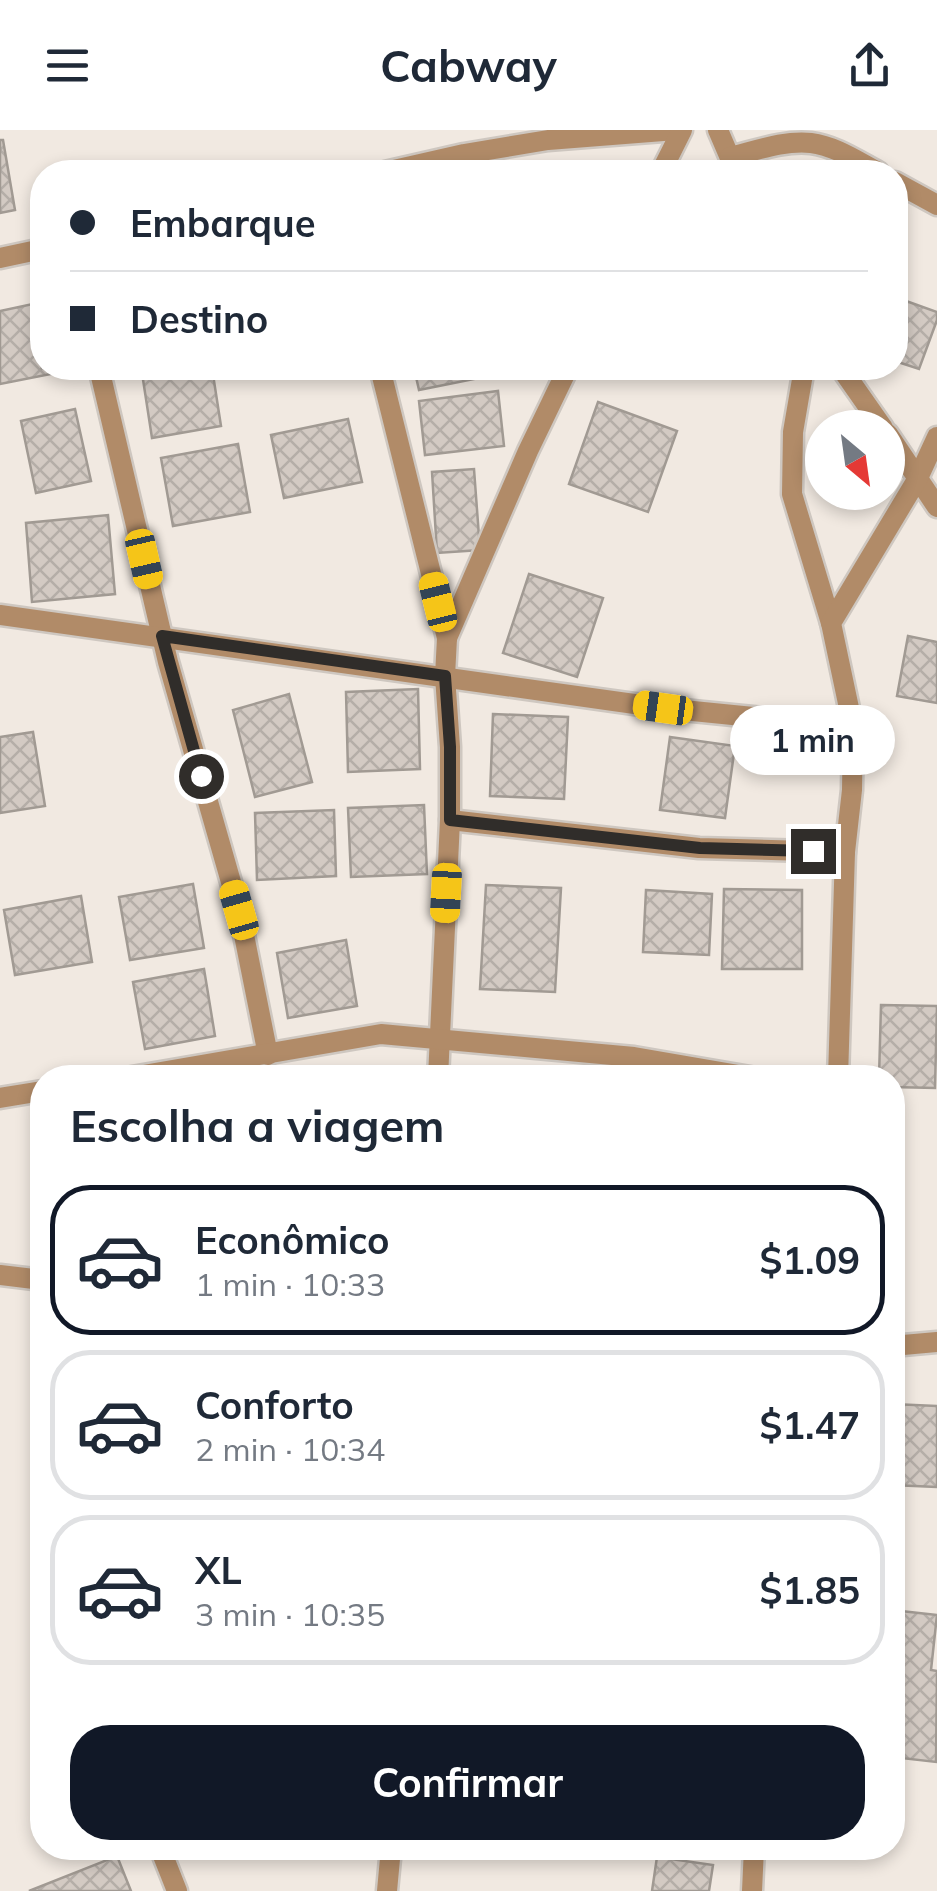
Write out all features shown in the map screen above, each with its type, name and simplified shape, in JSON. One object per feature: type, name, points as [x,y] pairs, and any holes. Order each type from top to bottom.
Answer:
[{"type":"street","points":[[438,160],[548,140],[679,130],[666,160]]},
{"type":"street","points":[[718,130],[731,160]]},
{"type":"street","points":[[746,160],[788,144],[812,144],[855,160]]},
{"type":"street","points":[[908,189],[937,205]]},
{"type":"street","points":[[0,258],[30,252]]},
{"type":"street","points":[[102,380],[162,636],[239,910],[268,1055]]},
{"type":"street","points":[[383,380],[447,638],[450,820],[438,1065]]},
{"type":"street","points":[[447,638],[562,380]]},
{"type":"street","points":[[802,380],[792,432],[792,494],[831,623],[854,727],[838,1065]]},
{"type":"street","points":[[850,380],[871,410]]},
{"type":"street","points":[[831,623],[918,478],[937,437]]},
{"type":"street","points":[[905,459],[937,507]]},
{"type":"street","points":[[0,614],[663,708],[854,727]]},
{"type":"street","points":[[450,820],[700,848],[846,852]]},
{"type":"street","points":[[206,1065],[380,1034],[634,1057],[680,1065]]},
{"type":"street","points":[[0,1098],[30,1093]]},
{"type":"street","points":[[0,1275],[30,1279]]},
{"type":"street","points":[[905,1345],[937,1342]]},
{"type":"street","points":[[165,1860],[177,1891]]},
{"type":"street","points":[[387,1891],[389,1860]]},
{"type":"street","points":[[752,1891],[753,1860]]},
{"type":"building","points":[[0,140],[15,210],[0,213]]},
{"type":"building","points":[[908,302],[937,312],[919,369],[908,365]]},
{"type":"building","points":[[30,305],[30,378],[0,384],[0,311]]},
{"type":"building","points":[[143,380],[214,380],[221,426],[152,438]]},
{"type":"building","points":[[417,380],[469,380],[419,390]]},
{"type":"building","points":[[498,391],[504,446],[425,455],[419,401]]},
{"type":"building","points":[[598,402],[677,431],[648,512],[569,484]]},
{"type":"building","points":[[75,409],[91,481],[36,493],[21,421]]},
{"type":"building","points":[[348,419],[362,482],[284,498],[271,435]]},
{"type":"building","points":[[238,444],[250,512],[173,526],[161,458]]},
{"type":"building","points":[[474,469],[480,550],[437,553],[432,472]]},
{"type":"building","points":[[108,515],[115,594],[32,602],[26,523]]},
{"type":"building","points":[[529,574],[603,598],[577,677],[503,653]]},
{"type":"building","points":[[908,636],[937,642],[937,703],[897,696]]},
{"type":"building","points":[[418,689],[420,769],[348,772],[346,692]]},
{"type":"building","points":[[289,694],[312,782],[255,797],[233,710]]},
{"type":"building","points":[[493,714],[568,717],[564,799],[490,796]]},
{"type":"building","points":[[33,732],[45,806],[0,813],[0,737]]},
{"type":"building","points":[[670,737],[735,746],[725,818],[660,810]]},
{"type":"building","points":[[424,805],[427,874],[351,877],[348,808]]},
{"type":"building","points":[[334,810],[336,876],[257,880],[255,813]]},
{"type":"building","points":[[193,884],[204,948],[130,960],[119,897]]},
{"type":"building","points":[[486,885],[561,888],[555,992],[480,989]]},
{"type":"building","points":[[724,889],[802,890],[802,969],[722,969]]},
{"type":"building","points":[[646,890],[712,894],[709,955],[643,952]]},
{"type":"building","points":[[81,896],[92,962],[15,975],[4,910]]},
{"type":"building","points":[[346,940],[357,1006],[288,1018],[277,953]]},
{"type":"building","points":[[204,969],[215,1036],[145,1049],[133,982]]},
{"type":"building","points":[[881,1005],[937,1006],[935,1088],[905,1087],[905,1065],[879,1065]]},
{"type":"building","points":[[905,1405],[937,1406],[937,1487],[905,1486]]},
{"type":"building","points":[[905,1611],[937,1615],[931,1670],[937,1671],[936,1762],[905,1758]]},
{"type":"building","points":[[107,1860],[119,1860],[131,1891],[29,1891]]},
{"type":"building","points":[[657,1860],[713,1865],[709,1891],[652,1891]]},
{"type":"route","points":[[201,776],[162,636],[445,676],[450,820],[700,848],[813,851]]}]
